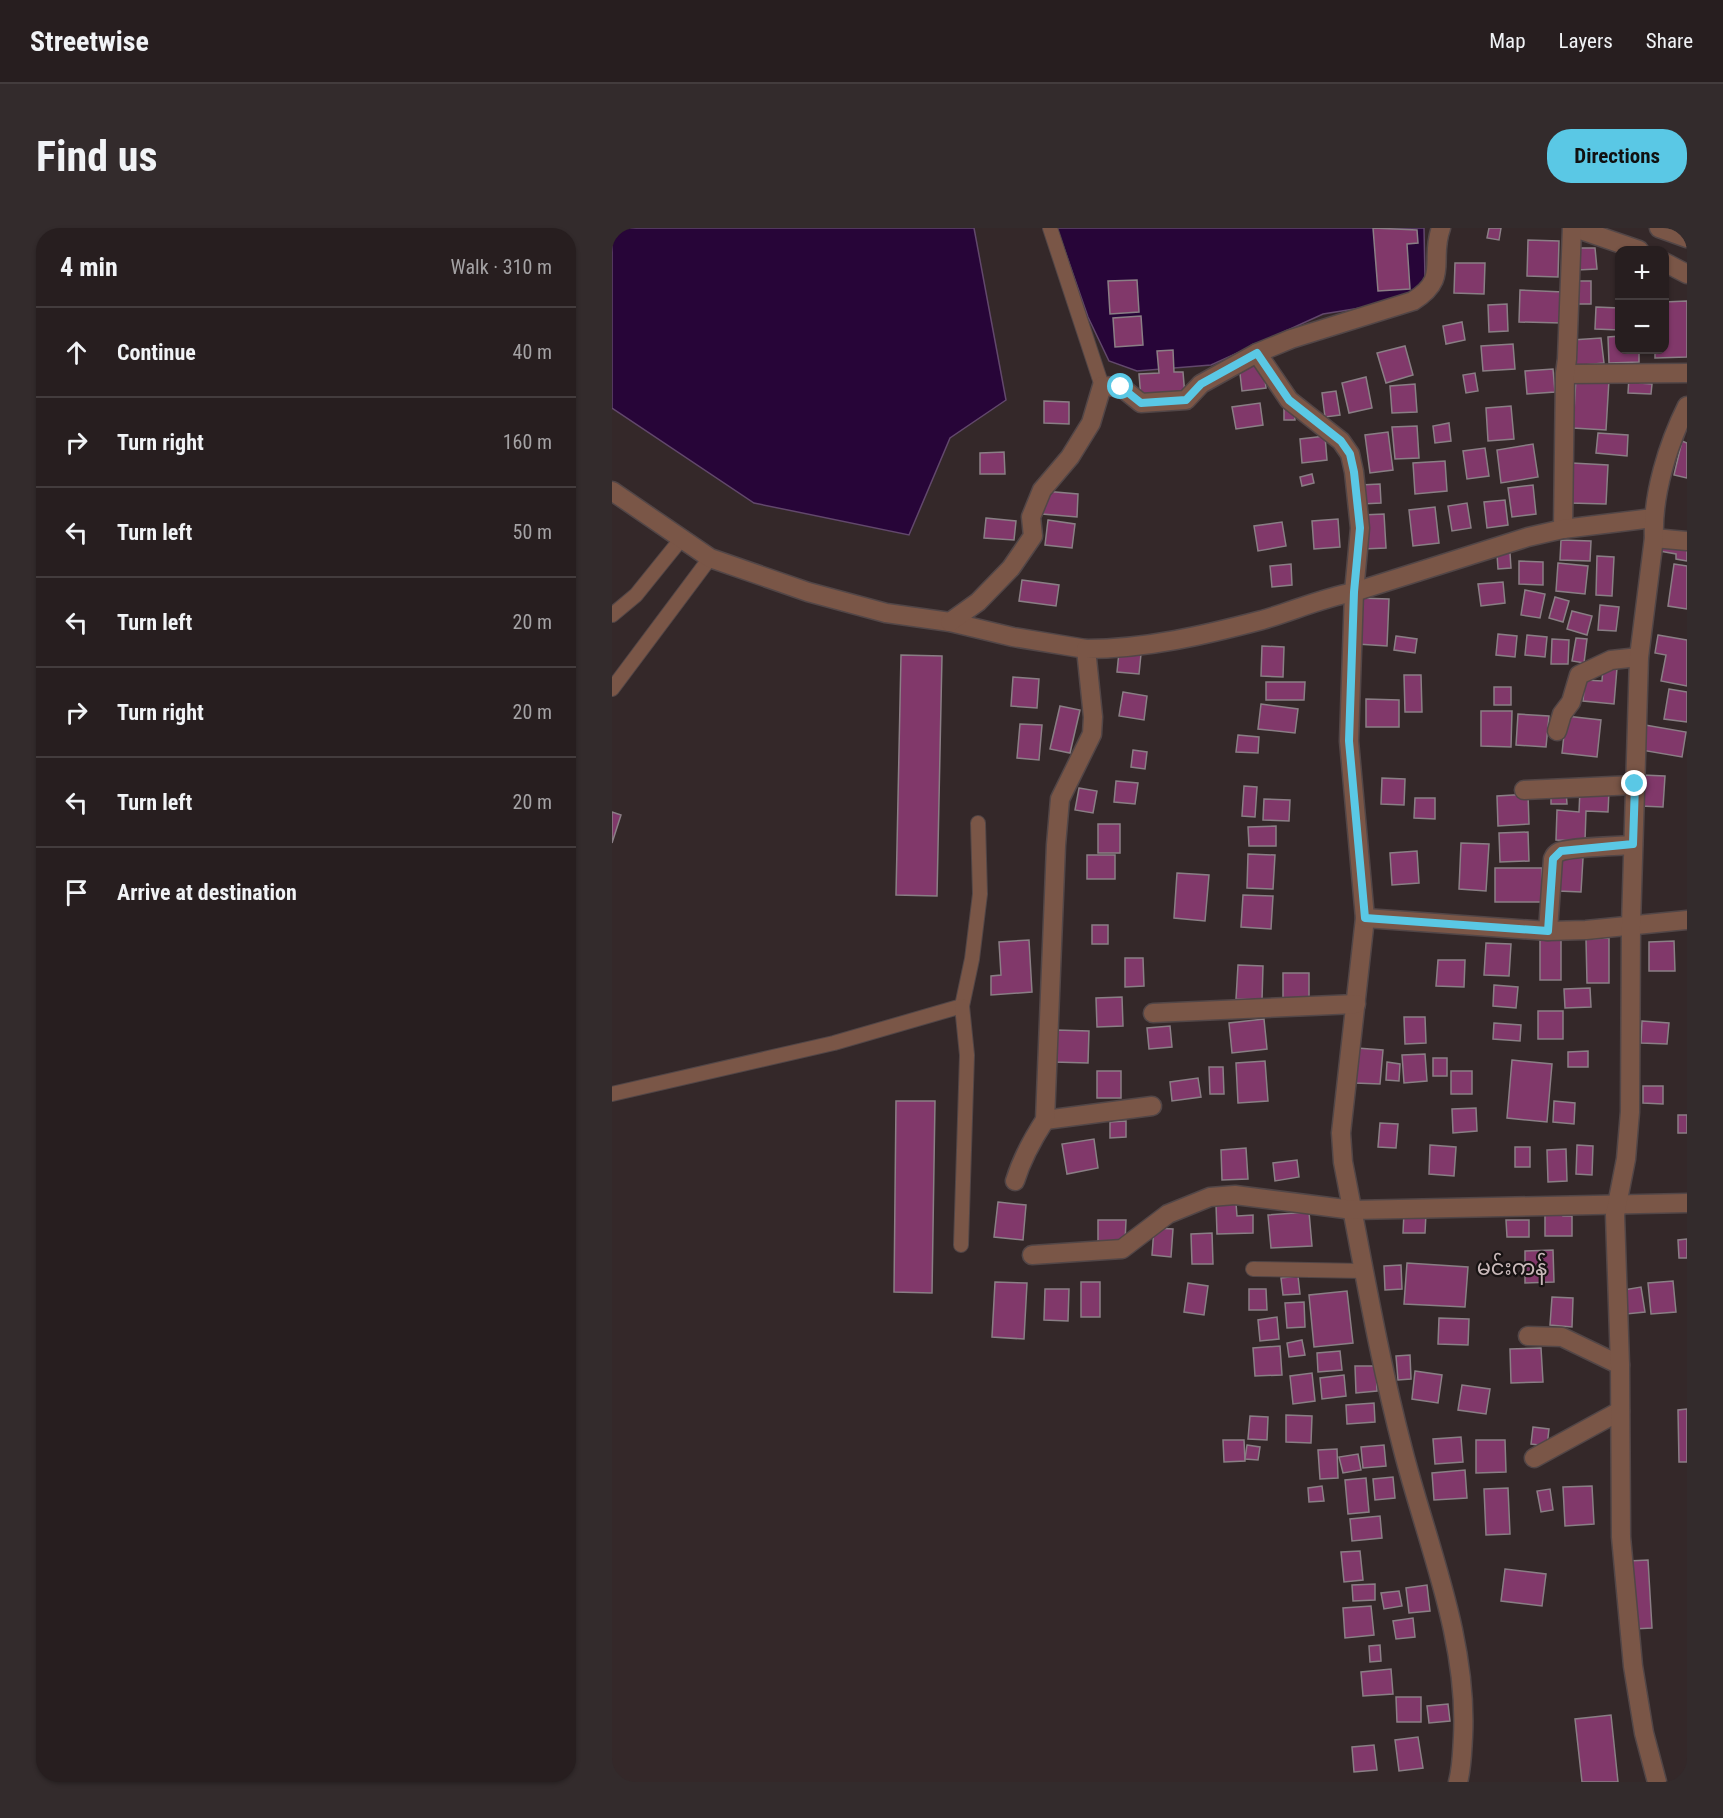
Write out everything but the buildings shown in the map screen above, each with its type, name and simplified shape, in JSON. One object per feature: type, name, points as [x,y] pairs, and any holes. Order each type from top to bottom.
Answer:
[{"type":"street","points":[[950,622],[978,602],[1011,568],[1033,536],[1031,517],[1042,490],[1070,457],[1091,423],[1102,386],[1121,387],[1141,403],[1186,400],[1201,384],[1257,353],[1291,339],[1413,301],[1426,292],[1434,281],[1441,228]]},
{"type":"street","points":[[1563,529],[1565,374],[1573,228],[1628,246]]},
{"type":"street","points":[[1659,228],[1687,238]]},
{"type":"street","points":[[1669,264],[1687,274]]},
{"type":"street","points":[[1257,353],[1289,400],[1341,441],[1350,454],[1354,472],[1360,528],[1354,592],[1349,741],[1365,918],[1341,1133],[1343,1162],[1376,1335],[1402,1450],[1444,1593],[1461,1674],[1464,1719],[1458,1782]]},
{"type":"street","points":[[1565,374],[1687,373]]},
{"type":"street","points":[[1657,1782],[1644,1733],[1633,1666],[1621,1537],[1620,1365],[1615,1215],[1626,1159],[1630,1112],[1631,925],[1639,657],[1654,538],[1653,518],[1665,462],[1687,406]]},
{"type":"street","points":[[612,491],[710,558],[819,595],[886,613],[950,622],[1013,637],[1086,649],[1114,649],[1173,641],[1264,620],[1331,596],[1354,592],[1528,537],[1563,529],[1653,518]]},
{"type":"street","points":[[1654,538],[1687,541]]},
{"type":"street","points":[[1015,1181],[1031,1141],[1045,1120],[1055,857],[1060,799],[1092,734],[1093,717],[1086,649]]},
{"type":"street","points":[[1557,730],[1562,714],[1571,702],[1579,675],[1611,660],[1639,657]]},
{"type":"street","points":[[1524,790],[1635,784]]},
{"type":"street","points":[[1548,931],[1553,859],[1556,855],[1567,850],[1633,844]]},
{"type":"street","points":[[1365,918],[1548,931],[1687,920]]},
{"type":"street","points":[[1153,1012],[1356,1004]]},
{"type":"street","points":[[1045,1120],[1152,1106]]},
{"type":"street","points":[[1032,1255],[1122,1249],[1168,1214],[1210,1197],[1235,1196],[1353,1210],[1687,1203]]},
{"type":"street","points":[[1528,1336],[1563,1337],[1620,1365]]},
{"type":"street","points":[[1534,1458],[1620,1411]]},
{"type":"lane","points":[[1050,228],[1102,386]]},
{"type":"lane","points":[[612,615],[636,595],[682,538]]},
{"type":"lane","points":[[612,689],[710,558]]},
{"type":"lane","points":[[962,1245],[968,1055],[962,1006],[972,959],[980,894],[978,823]]},
{"type":"lane","points":[[612,1094],[834,1043],[962,1006]]},
{"type":"lane","points":[[1253,1269],[1364,1271]]},
{"type":"shaded area","points":[[612,228],[974,228],[1006,400],[950,438],[909,535],[754,503],[612,408]]},
{"type":"shaded area","points":[[1057,228],[1424,228],[1425,279],[1420,289],[1379,305],[1323,314],[1211,365],[1137,371],[1109,361],[1088,317]]},
{"type":"district","name":"မင်းကန်","points":[[1512,1268]]},
{"type":"route","points":[[1121,387],[1141,403],[1186,400],[1201,384],[1257,353],[1289,400],[1341,441],[1350,454],[1360,528],[1354,592],[1349,741],[1365,918],[1548,931],[1553,859],[1561,851],[1633,844],[1635,784]]}]
